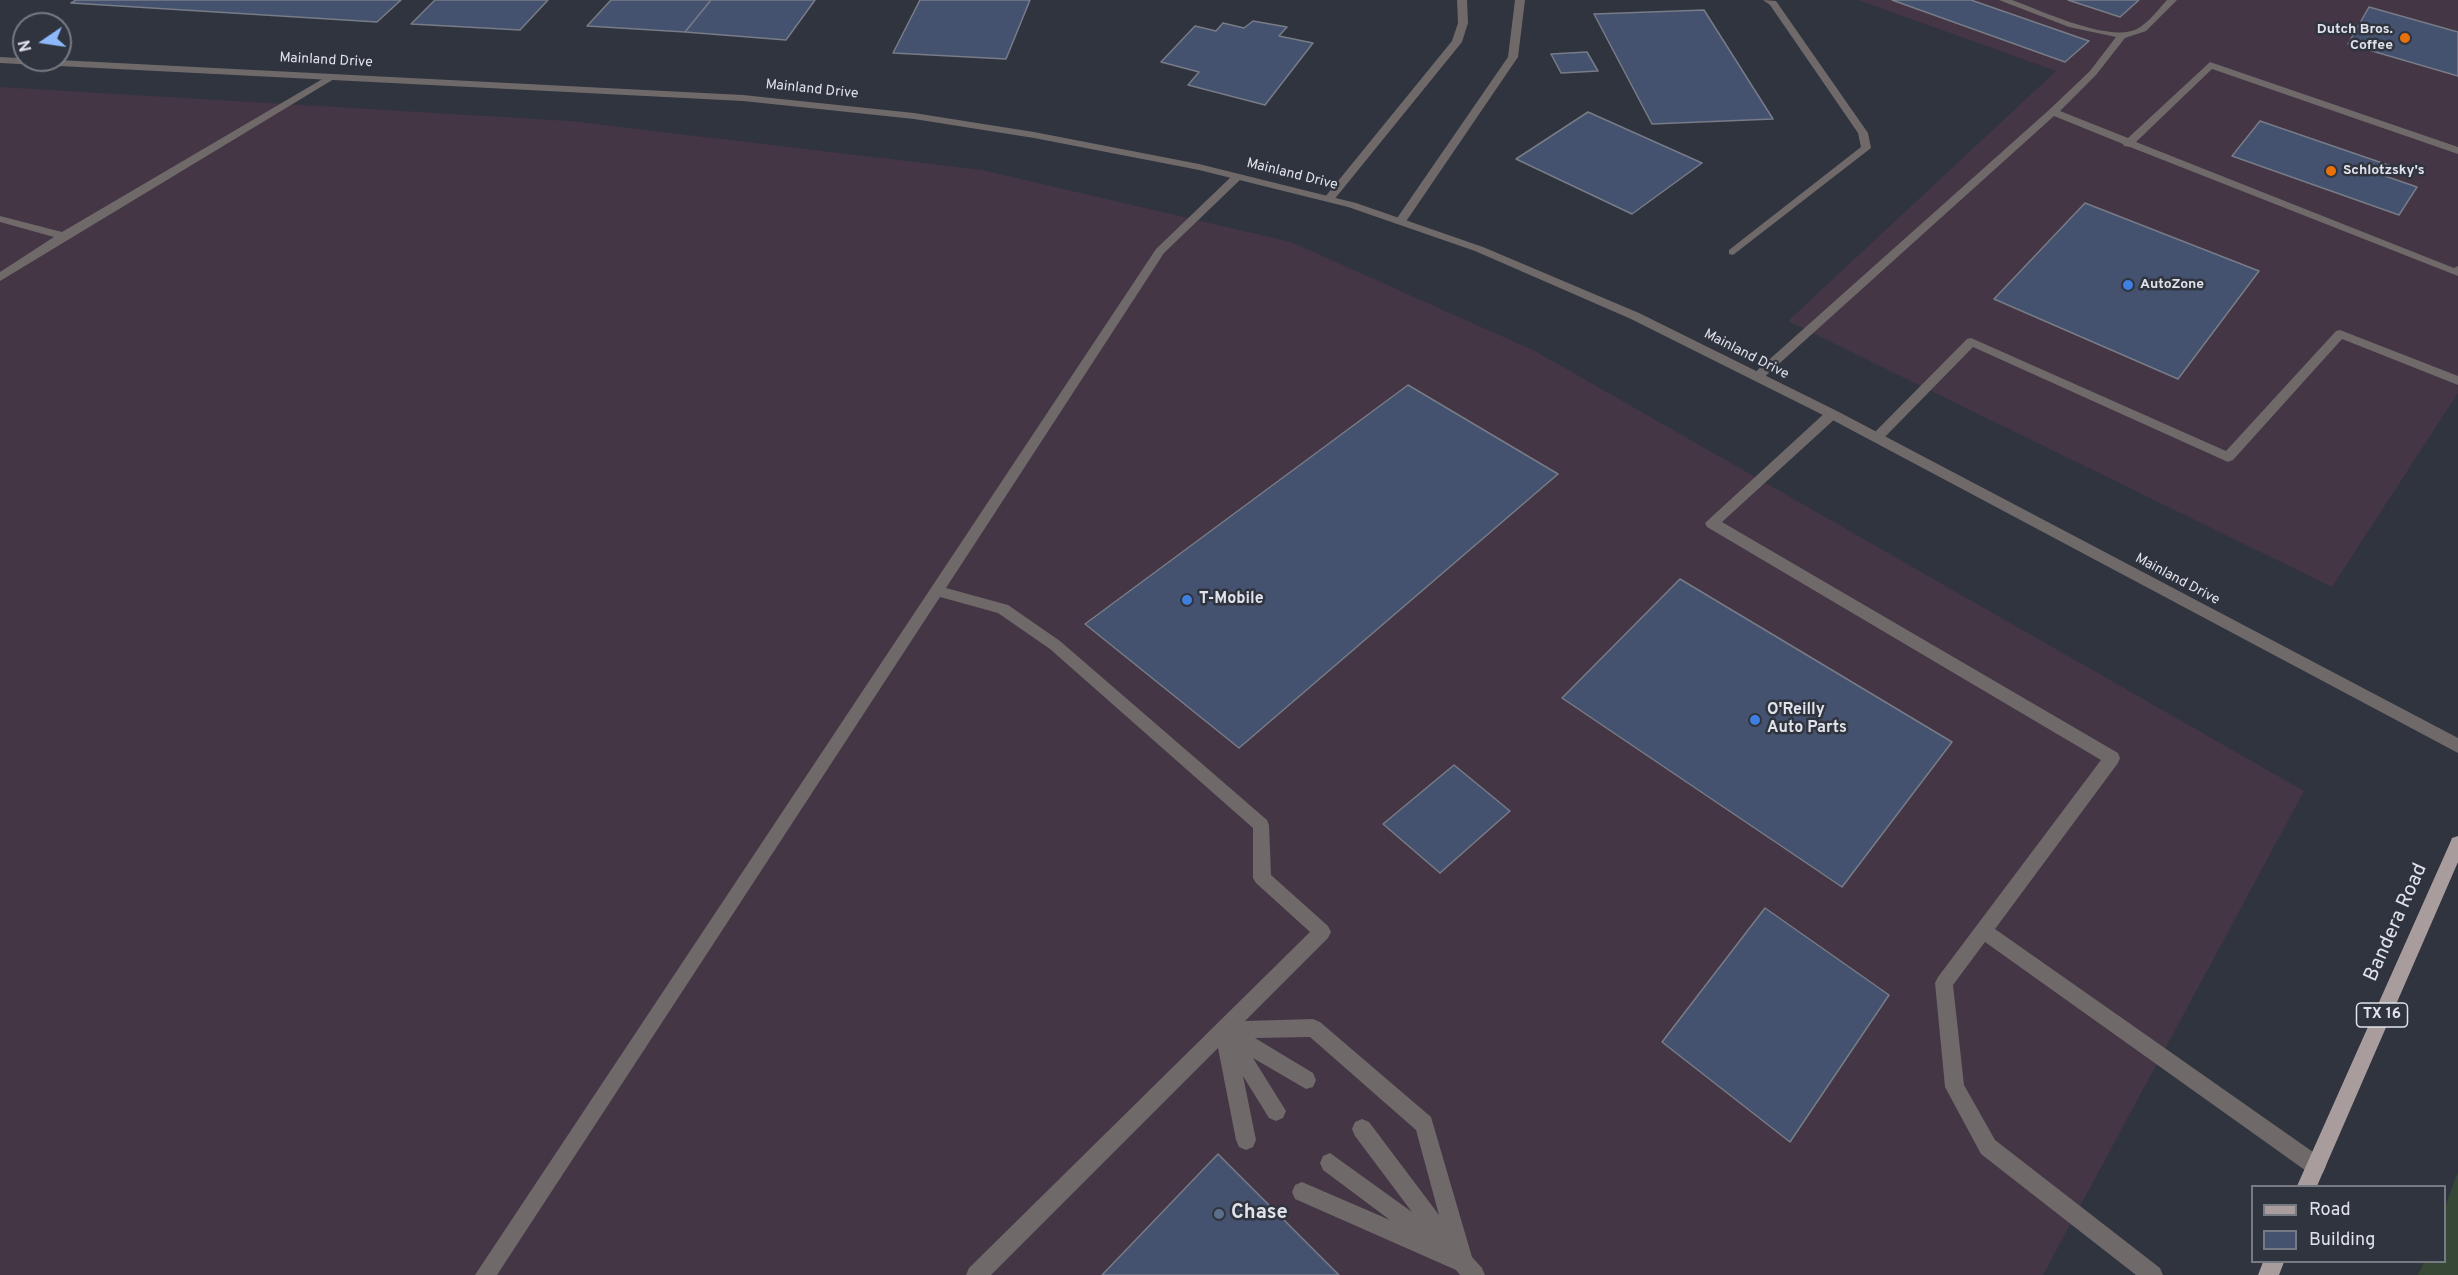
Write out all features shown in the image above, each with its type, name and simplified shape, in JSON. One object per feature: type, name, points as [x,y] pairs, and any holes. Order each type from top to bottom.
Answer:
[{"type":"main road","name":"Bandera Road","points":[[2307,1185],[2458,843]]},
{"type":"street","points":[[1329,199],[1457,42],[1462,23],[1462,0]]},
{"type":"street","points":[[1401,221],[1513,57],[1520,0]]},
{"type":"street","points":[[1733,252],[1866,148],[1863,133],[1773,3],[1768,0]]},
{"type":"street","points":[[2004,0],[2023,3],[2102,34],[2122,36],[2138,32],[2172,0]]},
{"type":"street","points":[[1757,377],[2053,112],[2093,73],[2122,36]]},
{"type":"street","name":"Mainland Drive","points":[[0,60],[743,98],[914,116],[1034,135],[1199,167],[1329,199],[1401,221],[1479,249],[1635,316],[1832,414],[2458,747]]},
{"type":"street","points":[[2128,144],[2210,65],[2458,151]]},
{"type":"street","points":[[0,277],[63,236],[331,77]]},
{"type":"street","points":[[2053,112],[2128,144],[2456,273],[2458,270]]},
{"type":"street","points":[[485,1275],[1160,251],[1237,177]]},
{"type":"street","points":[[0,219],[63,236]]},
{"type":"street","points":[[1876,438],[1971,342],[2228,457],[2340,334],[2458,381]]},
{"type":"street","points":[[1832,414],[1712,523],[2112,758],[1944,983],[1955,1086],[1988,1147],[2153,1275]]},
{"type":"street","points":[[936,591],[1002,609],[1055,645],[1260,825],[1262,878],[1322,932],[976,1275]]},
{"type":"street","points":[[1983,930],[2316,1166]]},
{"type":"street","points":[[1224,1030],[1313,1028],[1424,1124],[1469,1269]]},
{"type":"street","points":[[1224,1030],[1306,1080]]},
{"type":"street","points":[[1224,1030],[1276,1111]]},
{"type":"street","points":[[1224,1030],[1246,1140]]},
{"type":"street","points":[[1362,1129],[1469,1269]]},
{"type":"street","points":[[1330,1163],[1469,1269]]},
{"type":"street","points":[[1302,1192],[1469,1269]]},
{"type":"shaded area","points":[[1858,0],[2458,0],[2458,393],[2332,587],[1788,321],[2056,71]]},
{"type":"shaded area","points":[[0,87],[570,121],[982,170],[1291,242],[1535,351],[2304,791],[2043,1275],[0,1275]]},
{"type":"green space","points":[[2458,1172],[2458,1275],[2418,1275],[2424,1263],[2446,1263],[2446,1204]]},
{"type":"building","points":[[76,0],[401,0],[377,22],[71,3]]},
{"type":"building","points":[[435,0],[548,0],[520,30],[411,24]]},
{"type":"building","points":[[611,0],[711,0],[685,32],[587,26]]},
{"type":"building","points":[[711,0],[815,0],[786,40],[685,32]]},
{"type":"building","points":[[920,0],[1030,0],[1006,59],[893,53]]},
{"type":"building","points":[[1892,0],[1971,0],[2089,41],[2065,62]]},
{"type":"building","points":[[2068,0],[2139,0],[2120,17]]},
{"type":"building","name":"Dutch Bros. Coffee","points":[[2369,7],[2458,32],[2458,76],[2348,44]]},
{"type":"building","points":[[1704,10],[1773,119],[1652,124],[1594,14]]},
{"type":"building","points":[[1253,21],[1287,27],[1279,36],[1313,43],[1265,105],[1188,85],[1199,72],[1161,62],[1195,26],[1216,31],[1223,23],[1244,28]]},
{"type":"building","points":[[1587,52],[1598,71],[1561,73],[1551,54]]},
{"type":"building","points":[[1588,112],[1702,163],[1632,214],[1516,159]]},
{"type":"building","name":"Schlotzsky's","points":[[2260,121],[2391,166],[2385,176],[2417,187],[2399,215],[2232,156]]},
{"type":"building","name":"AutoZone","points":[[2085,203],[2259,271],[2178,379],[1994,299]]},
{"type":"building","points":[[1408,385],[1558,474],[1239,748],[1085,624]]},
{"type":"building","name":"O'Reilly Auto Parts","points":[[1680,579],[1952,742],[1842,887],[1562,698]]},
{"type":"building","points":[[1454,765],[1510,811],[1440,873],[1383,824]]},
{"type":"building","points":[[1765,908],[1889,995],[1790,1142],[1662,1042]]},
{"type":"building","name":"Chase","points":[[1218,1154],[1339,1275],[1102,1275]]},
{"type":"place","name":"Dutch Bros. Coffee","points":[[2405,38]]},
{"type":"place","name":"Schlotzsky's","points":[[2331,171]]},
{"type":"place","name":"AutoZone","points":[[2128,285]]},
{"type":"place","name":"T-Mobile","points":[[1187,600]]},
{"type":"place","name":"O'Reilly Auto Parts","points":[[1755,720]]},
{"type":"place","name":"Chase","points":[[1219,1214]]}]
